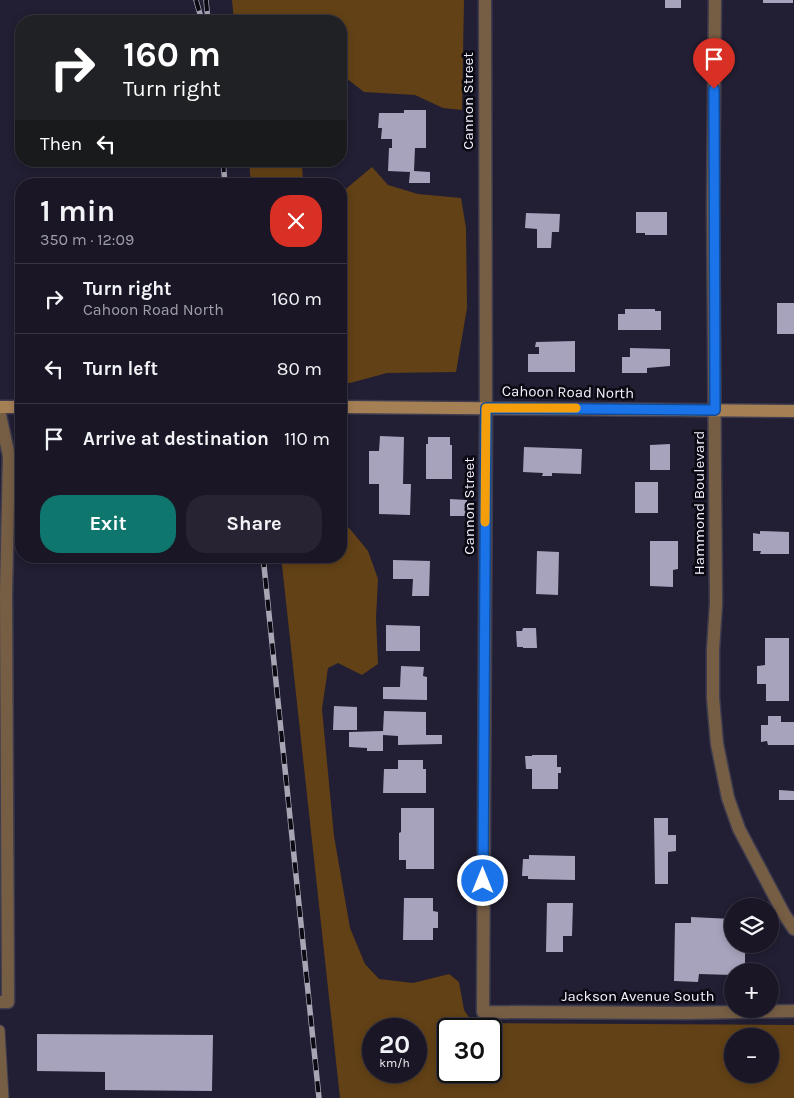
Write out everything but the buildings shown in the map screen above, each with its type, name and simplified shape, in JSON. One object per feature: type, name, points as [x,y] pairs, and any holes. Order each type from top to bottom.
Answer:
[{"type":"main road","points":[[0,407],[15,407]]},
{"type":"main road","name":"Cahoon Road North","points":[[347,408],[794,411]]},
{"type":"street","name":"Cannon Street","points":[[483,1012],[486,408],[485,0]]},
{"type":"street","name":"Hammond Boulevard","points":[[715,0],[713,208],[716,604],[713,650],[713,698],[717,744],[728,798],[739,829],[784,914],[794,928]]},
{"type":"street","points":[[0,415],[9,456],[6,593],[4,1002]]},
{"type":"street","name":"Jackson Avenue South","points":[[483,1012],[688,1013],[794,1011]]},
{"type":"lane","points":[[0,1030],[4,1098]]},
{"type":"shaded area","points":[[232,0],[464,0],[462,110],[443,108],[415,95],[364,92],[347,79],[347,15],[233,15]]},
{"type":"shaded area","points":[[250,167],[302,167],[303,178],[250,178]]},
{"type":"shaded area","points":[[372,167],[388,185],[418,194],[461,198],[466,228],[467,308],[456,372],[387,373],[347,383],[347,188]]},
{"type":"shaded area","points":[[347,527],[368,551],[378,579],[376,618],[378,664],[362,675],[338,663],[328,668],[322,709],[334,836],[350,928],[365,964],[379,979],[413,983],[449,974],[459,982],[464,1010],[470,1018],[437,1018],[437,1083],[502,1083],[502,1023],[794,1025],[794,1098],[340,1098],[282,563],[347,563]]},
{"type":"railway","points":[[196,0],[200,15]]},
{"type":"railway","points":[[206,0],[207,15]]},
{"type":"railway","points":[[224,167],[224,178]]},
{"type":"railway","points":[[264,563],[319,1098]]},
{"type":"slow traffic","points":[[485,522],[486,408],[576,408]]},
{"type":"route","points":[[483,881],[486,408],[715,410],[714,89]]}]
